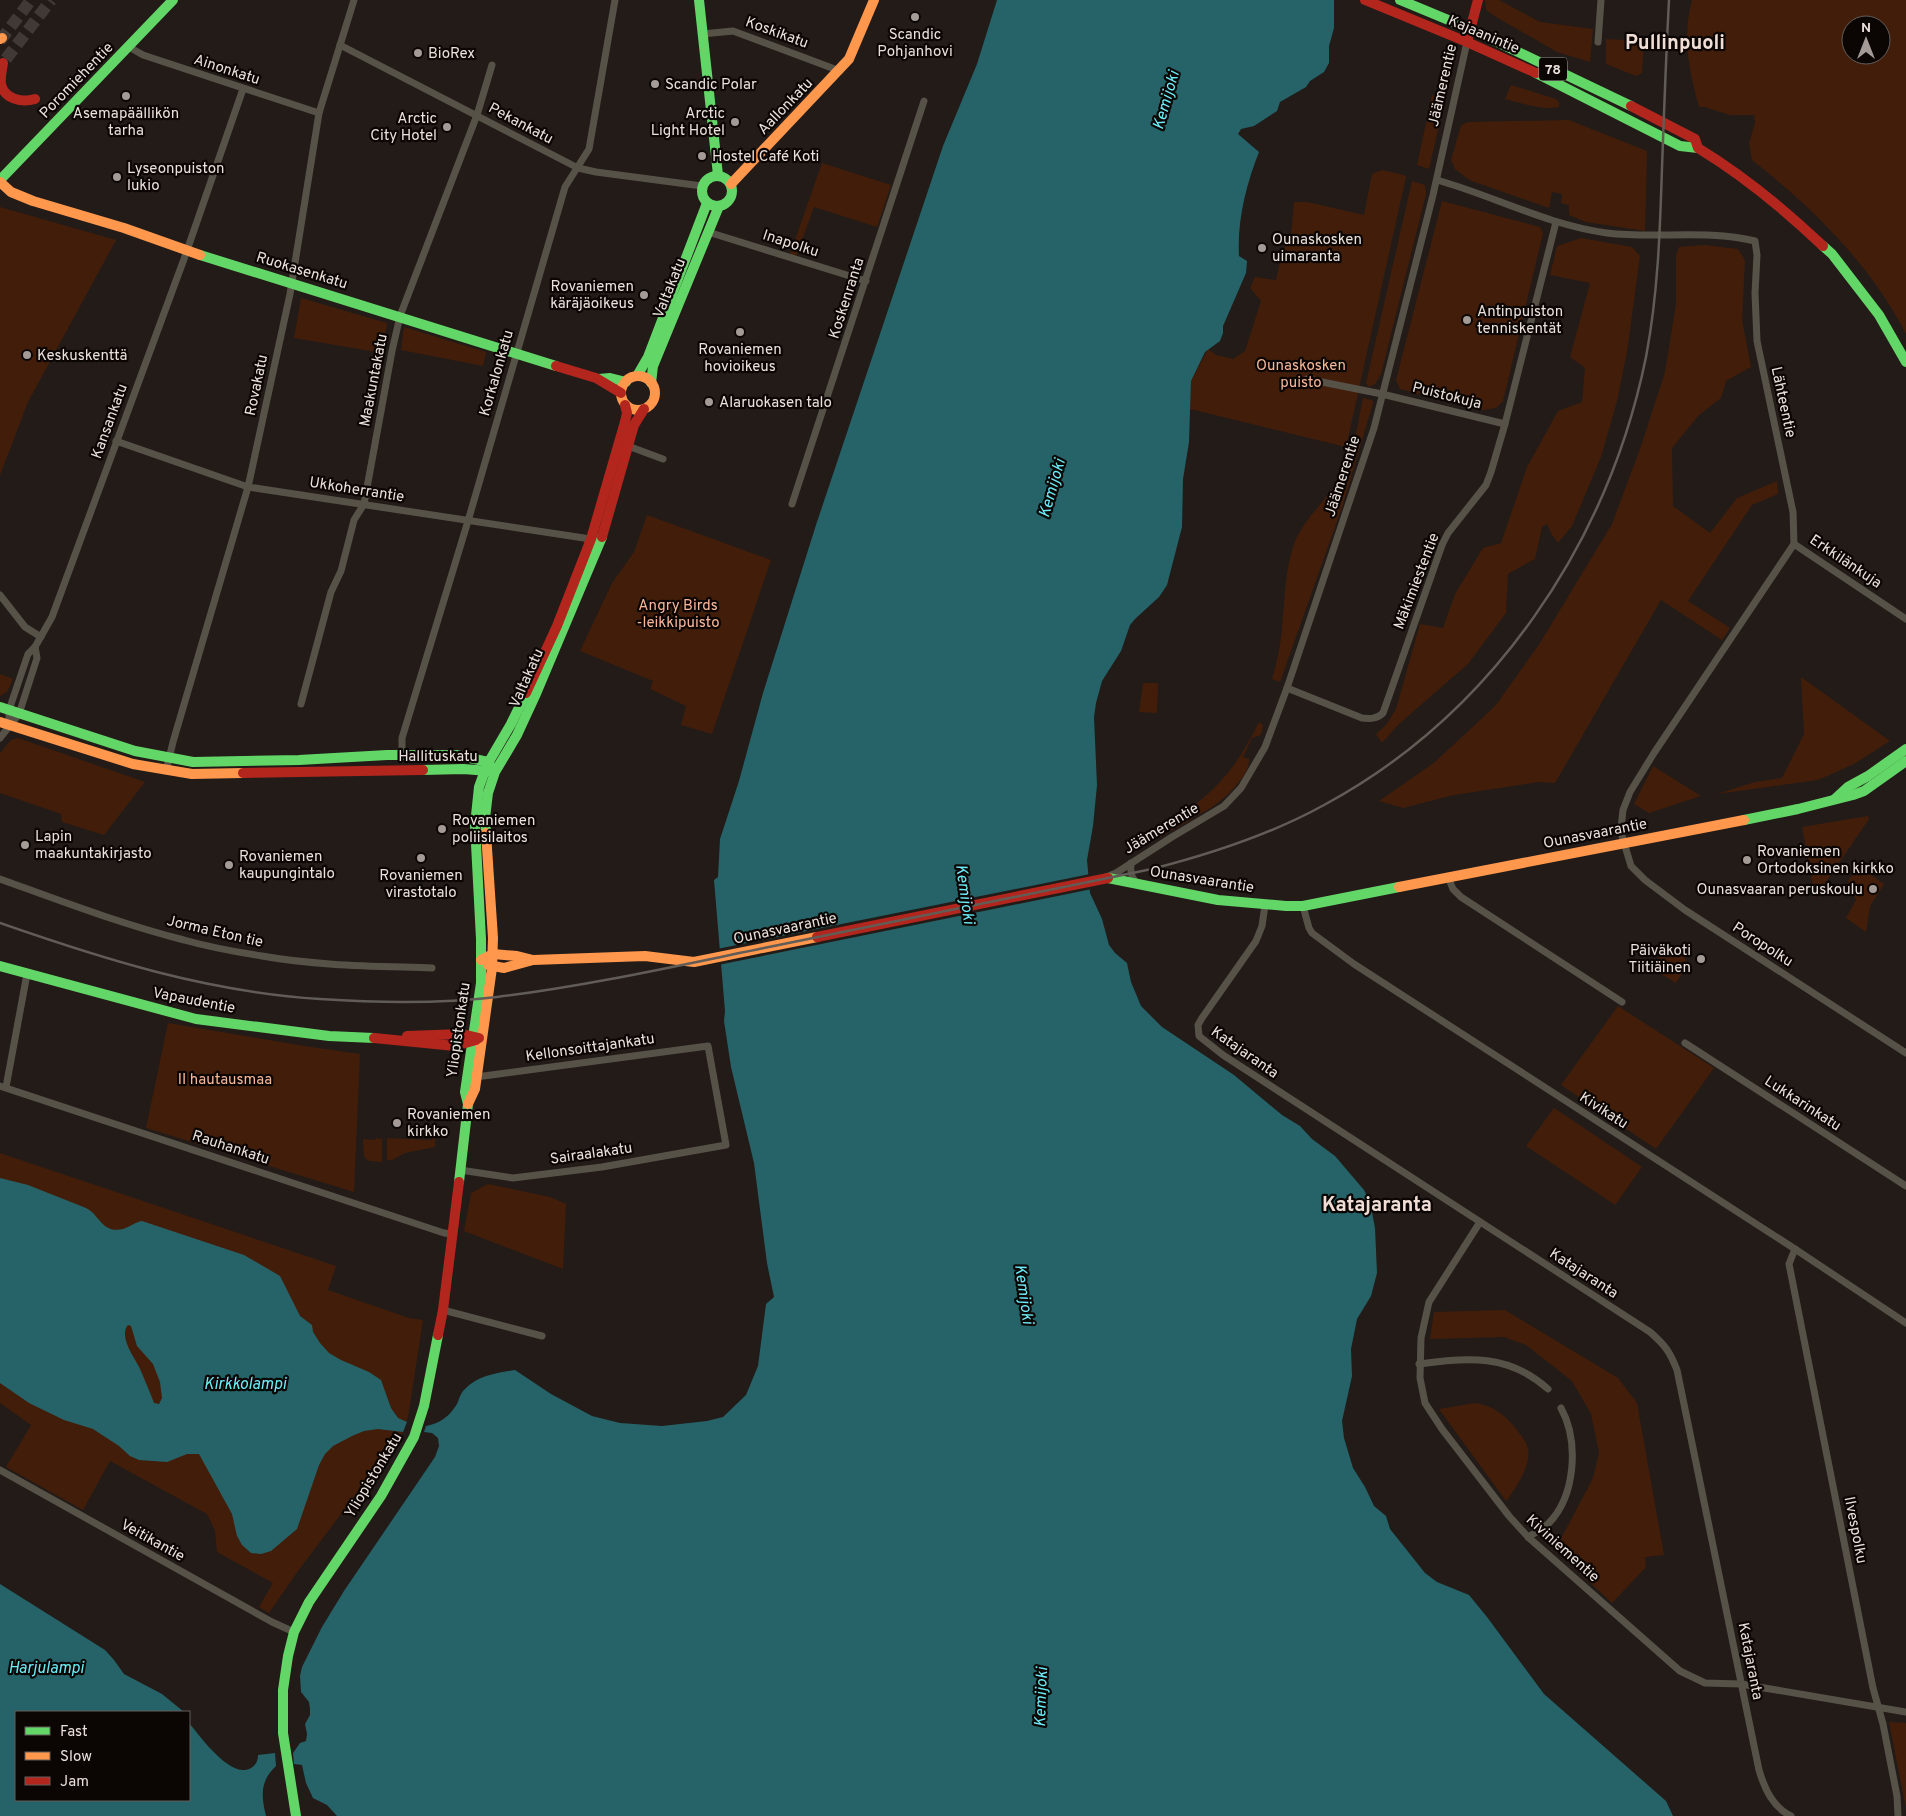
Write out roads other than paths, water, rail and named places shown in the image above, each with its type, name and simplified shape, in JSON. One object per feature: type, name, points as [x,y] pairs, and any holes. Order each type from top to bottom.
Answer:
[{"type":"main road","name":"Poromiehentie","points":[[0,181],[173,0]]},
{"type":"main road","points":[[699,0],[718,175]]},
{"type":"main road","name":"Aallonkatu","points":[[731,184],[840,71],[854,49],[874,0]]},
{"type":"main road","name":"78","points":[[1400,0],[1470,29],[1660,120],[1694,139],[1698,148],[1753,184],[1785,210],[1832,254],[1879,315],[1906,362]]},
{"type":"main road","name":"Jäämerentie","points":[[1467,42],[1478,0]]},
{"type":"main road","name":"Kajaanintie","points":[[1370,2],[1552,80],[1680,146],[1698,148]]},
{"type":"main road","points":[[0,102],[25,108],[29,107],[35,99],[24,102],[13,98],[5,92],[0,83],[3,63]]},
{"type":"main road","points":[[718,175],[725,178],[731,184],[731,198],[728,202],[719,206],[708,203],[702,195],[702,186],[708,178],[718,175]]},
{"type":"main road","name":"Ruokasenkatu","points":[[0,181],[11,192],[33,201],[124,228],[186,251],[292,282],[599,379],[620,393]]},
{"type":"main road","name":"Valtakatu","points":[[637,376],[648,357],[708,203]]},
{"type":"main road","name":"Valtakatu","points":[[651,383],[654,366],[719,206]]},
{"type":"main road","points":[[637,376],[645,378],[651,383],[655,392],[654,400],[644,409],[630,408],[625,405],[620,393],[626,382],[637,376]]},
{"type":"main road","name":"Ruokasenkatu","points":[[599,379],[610,378],[626,382]]},
{"type":"main road","name":"Valtakatu","points":[[595,541],[627,414],[625,405]]},
{"type":"main road","name":"Valtakatu","points":[[481,960],[475,812],[479,787],[557,626],[572,582],[595,541],[637,418],[644,409]]},
{"type":"main road","name":"Hallituskatu","points":[[4,708],[135,751],[193,762],[456,755],[478,759],[489,768]]},
{"type":"main road","name":"Hallituskatu","points":[[5,723],[133,764],[166,771],[204,775],[489,768]]},
{"type":"main road","name":"Ounasvaarantie","points":[[1836,799],[1848,787],[1868,776],[1906,749]]},
{"type":"main road","points":[[402,755],[414,771]]},
{"type":"main road","points":[[283,761],[291,773],[300,760]]},
{"type":"main road","name":"Ounasvaarantie","points":[[493,954],[534,960],[645,956],[694,962],[1103,878],[1118,878],[1169,891],[1265,905],[1303,906],[1798,809],[1853,796],[1906,761]]},
{"type":"main road","name":"Valtakatu","points":[[489,768],[485,818],[489,863],[492,968]]},
{"type":"main road","points":[[492,968],[481,960],[493,954]]},
{"type":"main road","name":"Yliopistonkatu","points":[[296,1816],[284,1733],[282,1706],[284,1677],[294,1632],[313,1595],[381,1496],[414,1437],[424,1406],[443,1310],[453,1234],[468,1104],[465,1092],[475,1039],[481,983],[481,960]]},
{"type":"main road","name":"Ounasvaarantie","points":[[492,968],[521,966],[534,960]]},
{"type":"main road","name":"Vapaudentie","points":[[0,966],[196,1019],[329,1036],[386,1038],[455,1046],[475,1039]]},
{"type":"main road","name":"Yliopistonkatu","points":[[468,1104],[472,1098],[476,1077],[475,1039],[485,1024],[492,968]]},
{"type":"street","name":"Rovakatu","points":[[166,771],[248,487],[292,282],[319,113],[354,0]]},
{"type":"street","name":"Korkalonkatu","points":[[402,755],[402,738],[468,521],[565,187],[589,149],[615,0]]},
{"type":"street","points":[[1598,42],[1601,0]]},
{"type":"street","name":"Koskikatu","points":[[702,34],[733,31],[840,71]]},
{"type":"street","name":"Jäämerentie","points":[[1103,878],[1116,873],[1172,837],[1214,814],[1233,798],[1249,777],[1261,755],[1287,688],[1374,428],[1437,180],[1467,42]]},
{"type":"street","name":"Pekankatu","points":[[340,45],[578,168],[702,186]]},
{"type":"street","name":"Ainonkatu","points":[[129,47],[143,55],[319,113]]},
{"type":"street","name":"Maakuntakatu","points":[[301,704],[331,592],[341,571],[354,520],[364,504],[400,316],[477,115],[492,65]]},
{"type":"street","name":"Kansankatu","points":[[0,738],[5,723],[4,708],[28,654],[36,647],[52,617],[186,251],[243,89]]},
{"type":"street","name":"Koskenranta","points":[[792,504],[924,101]]},
{"type":"street","name":"Lähteentie","points":[[1437,180],[1556,222],[1607,233],[1733,236],[1754,241],[1757,255],[1755,293],[1757,341],[1793,512],[1794,544]]},
{"type":"street","name":"Mäkimiestentie","points":[[1287,688],[1362,718],[1371,719],[1383,713],[1442,545],[1448,533],[1486,485],[1491,472],[1556,222]]},
{"type":"street","name":"Inapolku","points":[[708,232],[866,281]]},
{"type":"street","name":"Puistokuja","points":[[1307,379],[1382,394],[1505,424]]},
{"type":"street","name":"Ukkoherrantie","points":[[116,441],[248,487],[595,541]]},
{"type":"street","points":[[628,446],[663,459]]},
{"type":"street","points":[[1624,843],[1621,819],[1625,802],[1630,792],[1794,544]]},
{"type":"street","name":"Erkkilänkuja","points":[[1794,544],[1906,619]]},
{"type":"street","points":[[0,595],[25,627],[41,637]]},
{"type":"street","name":"Kansankatu","points":[[5,723],[20,714],[37,658],[36,647]]},
{"type":"street","name":"Poropolku","points":[[1624,843],[1631,866],[1636,873],[1684,909],[1906,1053]]},
{"type":"street","points":[[1132,863],[1130,870],[1133,879],[1139,884]]},
{"type":"street","points":[[1448,877],[1453,889],[1461,897],[1622,1002]]},
{"type":"street","name":"Jorma Eton tie","points":[[0,879],[122,922],[185,941],[263,957],[329,964],[432,968]]},
{"type":"street","name":"Katajaranta","points":[[1265,905],[1262,926],[1256,940],[1202,1018],[1198,1025],[1199,1036],[1222,1055],[1650,1332],[1670,1352],[1679,1380],[1762,1781],[1771,1800],[1781,1811],[1791,1816]]},
{"type":"street","name":"Kivikatu","points":[[1303,906],[1312,933],[1354,964],[1795,1249],[1906,1323]]},
{"type":"street","points":[[3,1086],[26,974]]},
{"type":"street","name":"Lukkarinkatu","points":[[1685,1043],[1906,1186]]},
{"type":"street","name":"Kellonsoittajankatu","points":[[476,1077],[708,1046],[726,1145]]},
{"type":"street","name":"Rauhankatu","points":[[3,1086],[444,1233],[453,1234]]},
{"type":"street","name":"Sairaalakatu","points":[[460,1170],[513,1178],[602,1167],[726,1145]]},
{"type":"street","name":"Kiviniementie","points":[[1480,1222],[1429,1302],[1422,1331],[1419,1364],[1420,1378],[1425,1403],[1442,1429],[1503,1509],[1528,1537],[1680,1671],[1705,1683],[1741,1684],[1906,1712]]},
{"type":"street","name":"Ilvespolku","points":[[1795,1249],[1789,1264],[1877,1708],[1883,1724],[1897,1796],[1898,1816]]},
{"type":"street","points":[[443,1310],[542,1336]]},
{"type":"street","points":[[1419,1364],[1468,1359],[1498,1362],[1522,1370],[1548,1389]]},
{"type":"street","points":[[1528,1537],[1548,1524],[1556,1513],[1572,1472],[1573,1454],[1570,1432],[1561,1408]]},
{"type":"street","name":"Veitikantie","points":[[0,1470],[272,1622],[294,1632]]},
{"type":"water","name":"Kemijoki","points":[[997,0],[1334,0],[1334,28],[1329,46],[1329,63],[1324,72],[1310,81],[1306,87],[1280,102],[1277,111],[1254,126],[1241,129],[1238,134],[1259,152],[1246,190],[1239,230],[1239,256],[1247,261],[1246,273],[1223,326],[1220,341],[1205,352],[1191,381],[1189,442],[1183,479],[1182,527],[1167,585],[1159,597],[1130,625],[1121,651],[1102,681],[1096,703],[1094,717],[1097,785],[1087,860],[1090,893],[1102,919],[1109,945],[1127,963],[1131,982],[1141,1006],[1162,1027],[1234,1075],[1282,1115],[1300,1126],[1312,1139],[1335,1156],[1364,1190],[1370,1202],[1375,1228],[1377,1273],[1371,1296],[1357,1319],[1351,1349],[1352,1376],[1342,1421],[1344,1438],[1353,1468],[1374,1506],[1386,1516],[1390,1529],[1425,1573],[1437,1582],[1469,1595],[1544,1694],[1666,1801],[1673,1816],[337,1816],[327,1805],[313,1798],[306,1783],[302,1765],[294,1764],[293,1753],[300,1743],[306,1741],[305,1724],[310,1715],[309,1702],[301,1692],[300,1676],[302,1667],[322,1627],[344,1591],[435,1457],[439,1446],[438,1438],[432,1433],[424,1432],[426,1426],[436,1423],[447,1416],[469,1385],[488,1376],[515,1370],[551,1394],[592,1416],[620,1423],[662,1426],[707,1421],[723,1417],[746,1395],[758,1366],[766,1304],[774,1297],[767,1263],[754,1163],[731,1067],[724,1021],[725,1011],[714,880],[718,877],[720,839],[739,781],[763,693],[816,525],[943,146],[977,64]]},
{"type":"water","name":"Kirkkolampi","points":[[0,1178],[28,1185],[86,1208],[110,1229],[123,1229],[142,1221],[244,1255],[280,1276],[300,1316],[312,1325],[313,1332],[320,1343],[329,1353],[369,1372],[381,1380],[391,1408],[398,1418],[407,1422],[403,1432],[378,1429],[364,1431],[333,1446],[325,1454],[319,1465],[297,1529],[271,1551],[261,1554],[251,1553],[242,1545],[237,1536],[232,1514],[199,1454],[187,1454],[167,1462],[139,1460],[130,1456],[119,1446],[93,1429],[64,1420],[29,1403],[0,1383]],"holes":[[[128,1325],[131,1326],[137,1346],[153,1364],[160,1382],[162,1398],[159,1404],[154,1403],[126,1341],[125,1330]]]},
{"type":"water","name":"Harjulampi","points":[[0,1584],[105,1650],[124,1674],[162,1694],[183,1711],[15,1711],[15,1801],[190,1801],[190,1724],[217,1755],[234,1768],[243,1770],[251,1768],[256,1763],[258,1755],[275,1753],[276,1766],[267,1777],[263,1789],[266,1816],[0,1816]]},
{"type":"tunnel","points":[[0,41],[31,0]]},
{"type":"tunnel","points":[[6,59],[51,0]]},
{"type":"railway","points":[[0,923],[118,961],[197,982],[238,989],[278,995],[364,1001],[431,1002],[475,999],[564,987],[631,975],[1152,869],[1240,843],[1283,826],[1324,805],[1385,767],[1440,723],[1490,672],[1534,617],[1572,556],[1603,493],[1628,426],[1646,357],[1650,333],[1659,239],[1669,0]]},
{"type":"place","name":"Scandic Pohjanhovi","points":[[915,17]]},
{"type":"place","name":"BioRex","points":[[418,53]]},
{"type":"place","name":"Scandic Polar","points":[[655,84]]},
{"type":"place","name":"Asemapäällikön tarha","points":[[126,96]]},
{"type":"place","name":"Arctic Light Hotel","points":[[735,122]]},
{"type":"place","name":"Arctic City Hotel","points":[[447,127]]},
{"type":"place","name":"Hostel Café Koti","points":[[702,156]]},
{"type":"place","name":"Lyseonpuiston lukio","points":[[117,177]]},
{"type":"place","name":"Ounaskosken uimaranta","points":[[1262,248]]},
{"type":"place","name":"Rovaniemen käräjäoikeus","points":[[644,295]]},
{"type":"place","name":"Antinpuiston tenniskentät","points":[[1467,320]]},
{"type":"place","name":"Rovaniemen hovioikeus","points":[[740,332]]},
{"type":"place","name":"Keskuskenttä","points":[[27,355]]},
{"type":"place","name":"Alaruokasen talo","points":[[709,402]]},
{"type":"place","name":"Rovaniemen poliisilaitos","points":[[442,829]]},
{"type":"place","name":"Lapin maakuntakirjasto","points":[[25,845]]},
{"type":"place","name":"Rovaniemen virastotalo","points":[[421,858]]},
{"type":"place","name":"Rovaniemen Ortodoksinen kirkko","points":[[1747,860]]},
{"type":"place","name":"Rovaniemen kaupungintalo","points":[[229,865]]},
{"type":"place","name":"Ounasvaaran peruskoulu","points":[[1873,889]]},
{"type":"place","name":"Päiväkoti Tiitiäinen","points":[[1701,959]]},
{"type":"place","name":"Rovaniemen kirkko","points":[[397,1123]]},
{"type":"district","name":"Pullinpuoli","points":[[1675,42]]},
{"type":"district","name":"Katajaranta","points":[[1377,1204]]},
{"type":"park label","name":"Ounaskosken puisto","points":[[1301,374]]},
{"type":"park label","name":"Angry Birds -leikkipuisto","points":[[678,614]]},
{"type":"park label","name":"II hautausmaa","points":[[225,1079]]}]
